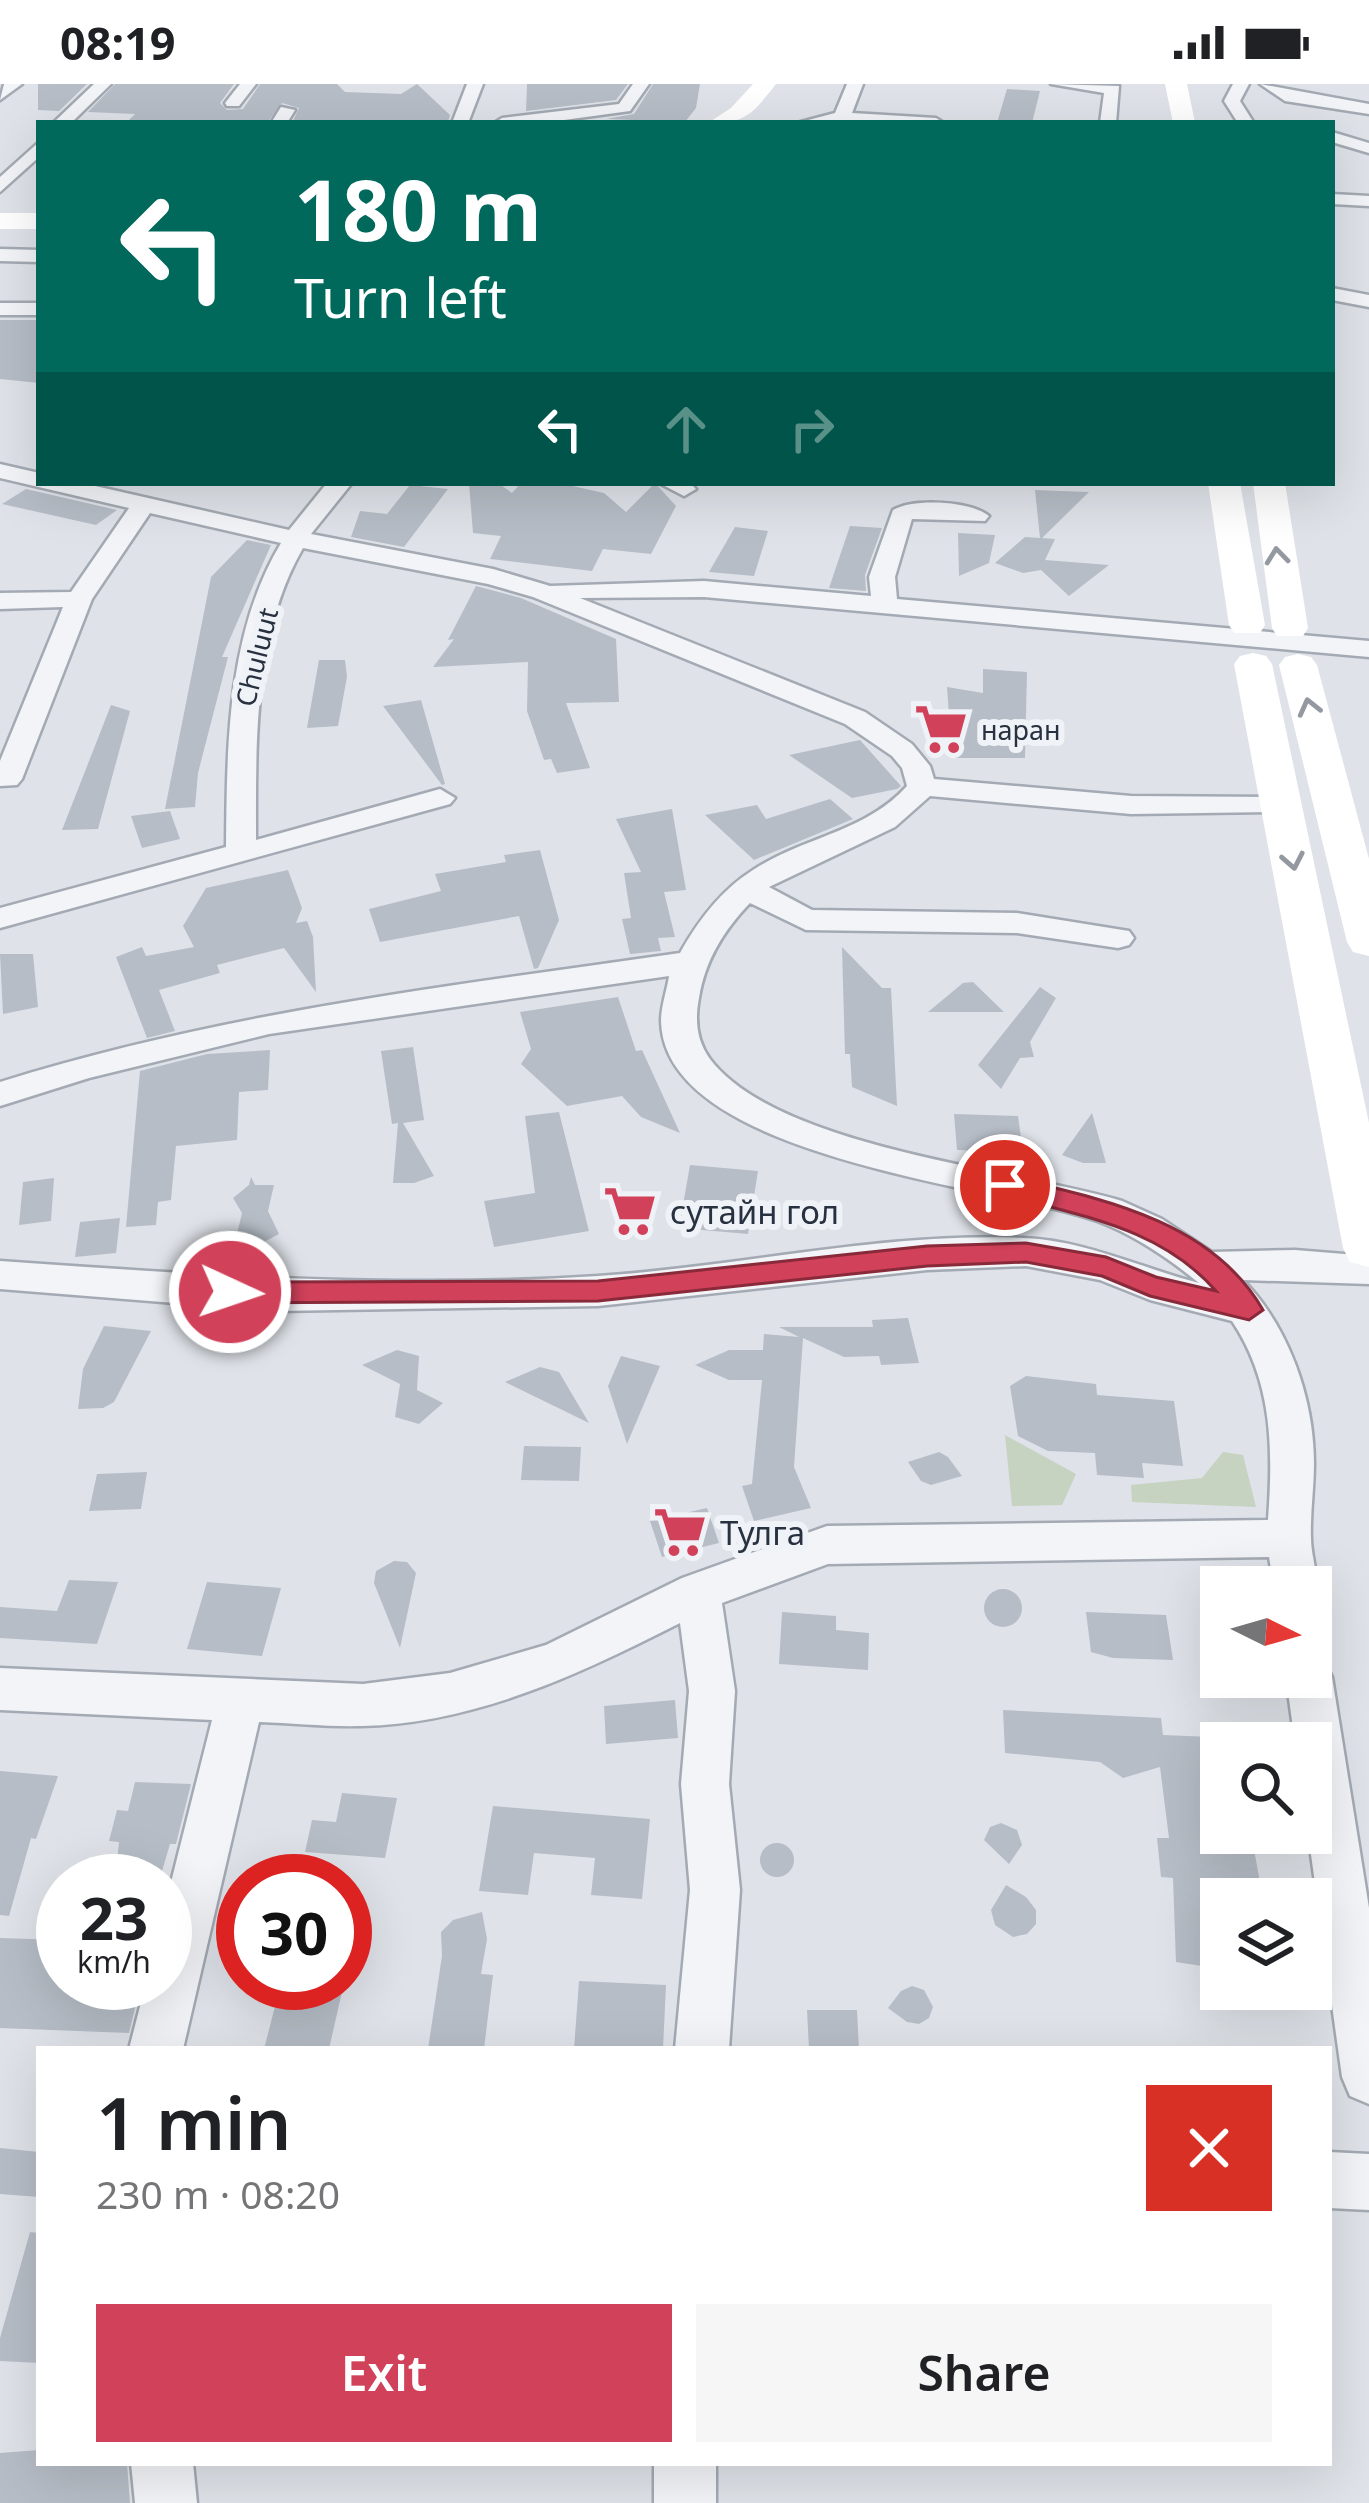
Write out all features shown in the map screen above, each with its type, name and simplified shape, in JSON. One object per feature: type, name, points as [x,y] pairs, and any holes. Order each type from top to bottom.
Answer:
[{"type":"main road","points":[[725,120],[739,113],[766,84]]},
{"type":"main road","points":[[1176,84],[1183,120]]},
{"type":"main road","points":[[0,220],[36,220]]},
{"type":"main road","points":[[1224,486],[1250,644],[1369,1248]]},
{"type":"main road","points":[[1269,486],[1294,647],[1369,942]]},
{"type":"street","points":[[0,95],[14,84]]},
{"type":"street","points":[[64,120],[103,84]]},
{"type":"street","points":[[233,103],[248,84]]},
{"type":"street","points":[[461,120],[475,84]]},
{"type":"street","points":[[541,120],[624,108],[641,84]]},
{"type":"street","points":[[842,117],[855,84]]},
{"type":"street","points":[[1059,84],[1113,89],[1108,120]]},
{"type":"street","points":[[1241,84],[1232,101],[1244,120]]},
{"type":"street","points":[[1268,84],[1291,98],[1369,109]]},
{"type":"street","points":[[554,119],[562,97]]},
{"type":"street","points":[[824,120],[889,120]]},
{"type":"street","points":[[1335,137],[1369,148]]},
{"type":"street","points":[[0,187],[36,149]]},
{"type":"street","points":[[1335,200],[1369,201]]},
{"type":"street","points":[[0,254],[36,256]]},
{"type":"street","points":[[1335,298],[1369,302]]},
{"type":"street","points":[[0,308],[36,309]]},
{"type":"street","points":[[0,471],[36,479]]},
{"type":"street","points":[[65,486],[493,577],[542,592],[855,718],[902,750],[916,766],[922,787],[908,808],[780,868],[747,888],[712,923],[676,999],[678,1032],[692,1061],[725,1095],[834,1147],[1109,1211],[1145,1225],[1210,1266],[1249,1310],[1279,1362],[1294,1450],[1288,1538],[1293,1566]]},
{"type":"street","name":"Chuluut","points":[[241,853],[241,723],[255,646],[293,538],[337,486]]},
{"type":"street","points":[[7,779],[79,599],[144,504]]},
{"type":"street","points":[[884,602],[882,577],[901,514],[910,510],[977,516]]},
{"type":"street","points":[[542,592],[704,589],[1369,650]]},
{"type":"street","points":[[0,601],[79,599]]},
{"type":"street","points":[[922,787],[1131,805],[1281,803]]},
{"type":"street","points":[[0,918],[68,905],[241,853],[379,820],[440,798]]},
{"type":"street","points":[[747,888],[806,920],[1017,923],[1118,938]]},
{"type":"street","points":[[0,1094],[82,1068],[269,1023],[692,962]]},
{"type":"street","points":[[0,1276],[276,1296],[598,1291],[927,1256],[1026,1252],[1106,1267],[1150,1286],[1249,1310]]},
{"type":"street","points":[[1210,1266],[1295,1264],[1369,1270]]},
{"type":"street","points":[[0,1689],[363,1706],[450,1694],[556,1663],[698,1592],[827,1545],[1288,1538]]},
{"type":"street","points":[[698,1592],[712,1691],[704,1784],[715,1890],[702,2046]]},
{"type":"street","points":[[1312,1698],[1369,2077]]},
{"type":"street","points":[[157,2046],[240,1701]]},
{"type":"street","points":[[1332,2180],[1369,2182]]},
{"type":"street","points":[[162,2466],[166,2503]]},
{"type":"street","points":[[685,2466],[685,2503]]},
{"type":"green space","points":[[1005,1435],[1076,1474],[1062,1505],[1012,1506]]},
{"type":"green space","points":[[1223,1452],[1243,1455],[1256,1507],[1132,1502],[1131,1485],[1202,1478]]},
{"type":"building","points":[[38,84],[87,84],[59,111],[38,110]]},
{"type":"building","points":[[115,84],[234,84],[220,103],[227,110],[243,109],[260,84],[337,84],[345,92],[401,94],[417,84],[450,115],[449,120],[293,120],[299,108],[282,103],[269,120],[129,120],[135,114],[88,112]]},
{"type":"building","points":[[527,84],[628,84],[616,100],[526,111]]},
{"type":"building","points":[[653,84],[700,84],[696,108],[687,120],[606,119],[634,114]]},
{"type":"building","points":[[1007,89],[1040,91],[1033,120],[998,120]]},
{"type":"building","points":[[0,320],[36,320],[36,383],[0,379]]},
{"type":"building","points":[[409,486],[448,489],[404,547],[351,537],[360,511],[387,514]]},
{"type":"building","points":[[469,486],[502,486],[512,493],[518,486],[572,486],[604,493],[626,512],[652,486],[658,486],[676,506],[651,554],[603,549],[592,571],[490,559],[501,536],[473,533]]},
{"type":"building","points":[[26,489],[117,510],[96,525],[2,504]]},
{"type":"building","points":[[1035,490],[1089,492],[1042,538],[1055,539],[1045,560],[1109,565],[1069,596],[1041,570],[1023,573],[995,563],[1025,537],[1040,538]]},
{"type":"building","points":[[850,526],[882,528],[865,575],[866,591],[829,588]]},
{"type":"building","points":[[735,527],[768,531],[754,576],[709,572]]},
{"type":"building","points":[[958,533],[995,535],[989,563],[959,576]]},
{"type":"building","points":[[247,540],[271,545],[222,657],[228,657],[198,773],[195,807],[165,809],[211,577]]},
{"type":"building","points":[[476,586],[521,598],[616,639],[619,702],[566,703],[590,768],[557,773],[551,759],[544,760],[527,711],[528,662],[433,667],[454,639],[448,640]]},
{"type":"building","points":[[319,660],[345,660],[347,677],[338,726],[307,728]]},
{"type":"building","points":[[983,669],[1027,672],[1025,758],[952,758],[947,687],[983,693]]},
{"type":"building","points":[[421,700],[445,784],[442,785],[383,706]]},
{"type":"building","points":[[111,705],[130,711],[98,829],[62,830]]},
{"type":"building","points":[[860,740],[901,786],[852,798],[789,755]]},
{"type":"building","points":[[830,799],[853,819],[754,860],[705,815],[757,805],[766,819]]},
{"type":"building","points":[[672,809],[686,890],[664,892],[675,937],[658,938],[661,951],[630,954],[622,919],[631,918],[624,873],[641,872],[616,819]]},
{"type":"building","points":[[170,811],[180,839],[142,848],[131,816]]},
{"type":"building","points":[[540,850],[559,920],[538,968],[534,969],[519,916],[380,942],[369,909],[441,891],[435,874],[506,862],[504,855]]},
{"type":"building","points":[[288,870],[302,908],[296,923],[307,921],[313,937],[316,992],[284,948],[217,965],[220,973],[159,990],[175,1031],[147,1038],[116,957],[142,947],[146,956],[194,947],[183,926],[206,888]]},
{"type":"building","points":[[842,947],[882,988],[891,988],[897,1106],[852,1087],[850,1054],[845,1054]]},
{"type":"building","points":[[0,954],[33,954],[38,1007],[3,1014]]},
{"type":"building","points":[[973,982],[1004,1012],[928,1012],[963,983]]},
{"type":"building","points":[[1040,987],[1056,998],[1030,1042],[1034,1057],[1020,1058],[1001,1089],[978,1065]]},
{"type":"building","points":[[618,997],[636,1051],[642,1050],[680,1133],[641,1117],[622,1096],[567,1106],[521,1064],[531,1049],[520,1012]]},
{"type":"building","points":[[413,1047],[424,1120],[403,1123],[434,1176],[393,1183],[398,1123],[392,1124],[381,1051]]},
{"type":"building","points":[[270,1050],[268,1090],[239,1092],[237,1140],[176,1146],[171,1200],[158,1202],[156,1225],[126,1227],[140,1071],[207,1054]]},
{"type":"building","points":[[559,1112],[589,1231],[494,1247],[484,1201],[535,1193],[525,1116]]},
{"type":"building","points":[[1092,1113],[1106,1163],[1083,1163],[1062,1155]]},
{"type":"building","points":[[954,1114],[1018,1116],[1023,1152],[957,1150]]},
{"type":"building","points":[[690,1165],[758,1171],[748,1234],[679,1228]]},
{"type":"building","points":[[251,1177],[255,1185],[274,1185],[268,1211],[279,1234],[260,1244],[235,1242],[242,1213],[233,1198],[249,1185]]},
{"type":"building","points":[[54,1178],[51,1221],[19,1225],[23,1182]]},
{"type":"building","points":[[120,1218],[116,1253],[75,1257],[80,1222]]},
{"type":"building","points":[[908,1318],[919,1363],[881,1365],[879,1356],[844,1357],[803,1338],[794,1467],[811,1508],[754,1521],[742,1486],[752,1484],[762,1380],[729,1380],[695,1365],[729,1350],[763,1350],[764,1334],[799,1337],[779,1327],[873,1327],[872,1320]]},
{"type":"building","points":[[104,1326],[151,1331],[114,1402],[103,1408],[78,1409],[83,1369]]},
{"type":"building","points":[[397,1350],[419,1356],[417,1390],[443,1403],[419,1424],[395,1417],[400,1384],[362,1365]]},
{"type":"building","points":[[621,1356],[660,1366],[627,1444],[608,1386]]},
{"type":"building","points":[[540,1367],[559,1372],[589,1423],[505,1382]]},
{"type":"building","points":[[1026,1376],[1096,1384],[1097,1395],[1174,1401],[1183,1466],[1142,1463],[1144,1478],[1097,1475],[1095,1453],[1048,1451],[1018,1436],[1010,1386]]},
{"type":"building","points":[[524,1446],[581,1447],[579,1481],[521,1480]]},
{"type":"building","points":[[939,1452],[962,1476],[931,1485],[921,1481],[908,1462]]},
{"type":"building","points":[[147,1472],[141,1509],[89,1511],[97,1474]]},
{"type":"building","points":[[707,1508],[719,1543],[662,1557],[650,1521]]},
{"type":"building","points":[[394,1561],[407,1562],[416,1573],[400,1648],[374,1583],[376,1571]]},
{"type":"building","points":[[69,1580],[118,1582],[97,1644],[0,1638],[0,1607],[57,1611]]},
{"type":"building","points":[[207,1582],[281,1588],[262,1656],[187,1649]]},
{"type":"building","points":[[1003,1589],[1016,1595],[1022,1608],[1016,1621],[1003,1627],[990,1621],[984,1608],[990,1595]]},
{"type":"building","points":[[782,1612],[836,1616],[836,1630],[869,1633],[868,1670],[779,1664]]},
{"type":"building","points":[[1086,1612],[1166,1615],[1173,1660],[1113,1658],[1091,1652]]},
{"type":"building","points":[[675,1700],[678,1738],[606,1744],[604,1706]]},
{"type":"building","points":[[1003,1710],[1161,1718],[1163,1735],[1200,1737],[1200,1854],[1255,1854],[1259,1878],[1200,1878],[1200,1966],[1176,1962],[1173,1878],[1161,1877],[1157,1838],[1169,1838],[1160,1767],[1123,1778],[1100,1762],[1005,1753]]},
{"type":"building","points":[[0,1771],[58,1776],[36,1839],[31,1838],[9,1916],[0,1915]]},
{"type":"building","points":[[135,1782],[191,1784],[176,1844],[170,1844],[167,1854],[118,1854],[119,1842],[109,1841],[117,1810],[128,1811]]},
{"type":"building","points":[[342,1793],[397,1798],[385,1858],[305,1852],[312,1820],[336,1822]]},
{"type":"building","points":[[493,1806],[650,1819],[642,1899],[591,1895],[595,1858],[534,1853],[528,1895],[479,1891]]},
{"type":"building","points":[[1001,1823],[1017,1830],[1022,1845],[1009,1864],[984,1840],[990,1827]]},
{"type":"building","points":[[777,1843],[789,1848],[794,1860],[789,1872],[777,1877],[765,1872],[760,1860],[765,1848]]},
{"type":"building","points":[[1006,1885],[1036,1910],[1036,1924],[1027,1934],[1013,1937],[995,1925],[991,1910]]},
{"type":"building","points":[[482,1912],[487,1939],[481,1974],[493,1975],[484,2046],[428,2046],[442,1956],[441,1932],[453,1920]]},
{"type":"building","points":[[0,1938],[36,1939],[36,2010],[135,2010],[129,2033],[0,2028]]},
{"type":"building","points":[[579,1981],[666,1985],[663,2046],[574,2046]]},
{"type":"building","points":[[912,1986],[924,1990],[933,2007],[929,2018],[919,2024],[907,2022],[888,2008],[901,1991]]},
{"type":"building","points":[[274,2010],[338,2010],[330,2046],[265,2046]]},
{"type":"building","points":[[807,2010],[857,2010],[859,2046],[809,2046]]},
{"type":"building","points":[[0,2148],[36,2152],[36,2197],[0,2194]]},
{"type":"building","points":[[30,2232],[36,2233],[36,2363],[0,2361],[0,2338]]},
{"type":"building","points":[[36,2450],[36,2466],[127,2466],[130,2503],[0,2503],[0,2453]]},
{"type":"place","name":"наран","points":[[941,729]]},
{"type":"place","name":"сутайн гол","points":[[630,1211]]},
{"type":"place","name":"Тулга","points":[[680,1532]]},
{"type":"route","points":[[230,1292],[276,1296],[598,1291],[927,1256],[1026,1252],[1106,1267],[1150,1286],[1249,1310],[1210,1266],[1145,1225],[1005,1185]]}]
